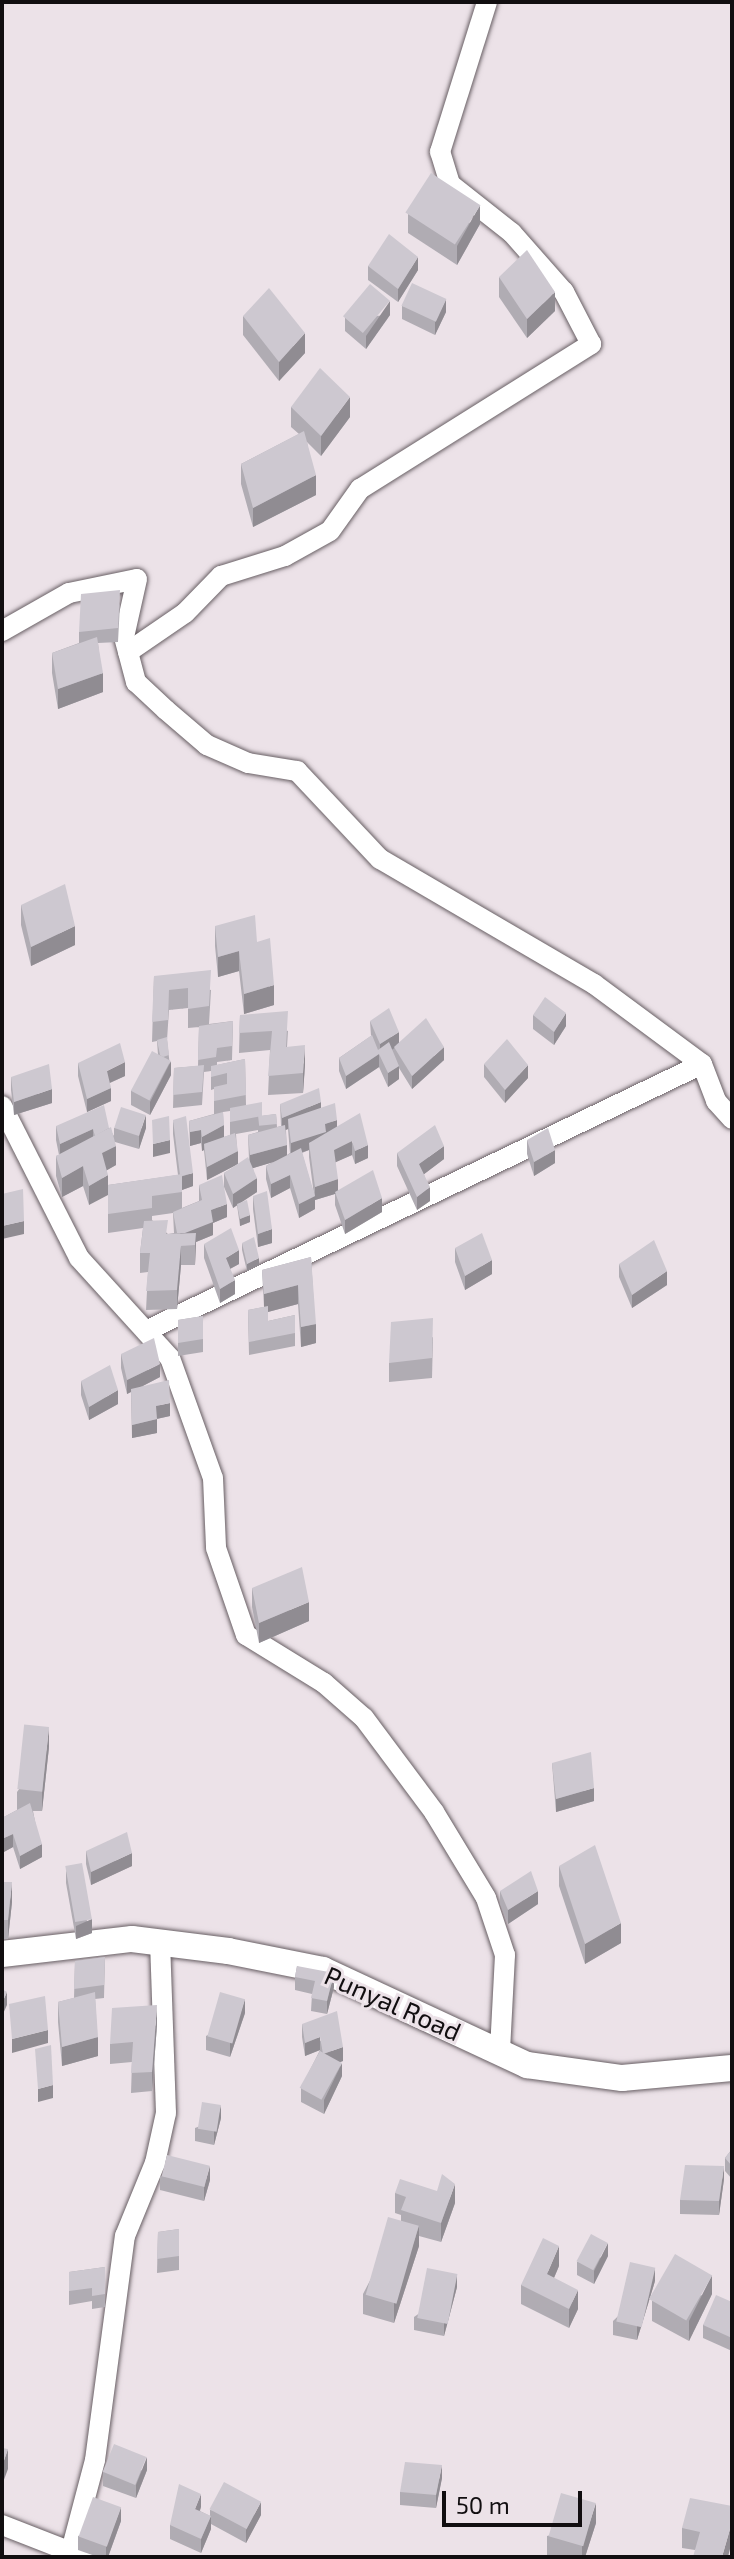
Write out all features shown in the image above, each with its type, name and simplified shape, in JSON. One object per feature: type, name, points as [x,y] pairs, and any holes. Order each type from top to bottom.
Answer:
[{"type":"main road","name":"Punyal Road","points":[[2,1954],[132,1939],[160,1942],[323,1970],[527,2065],[622,2078],[732,2068]]},
{"type":"street","points":[[128,652],[185,613],[221,576],[285,556],[330,531],[360,489],[591,344],[564,292],[512,233],[450,184],[444,163],[451,109],[487,2]]},
{"type":"street","points":[[2,631],[69,593],[137,579],[124,637],[136,682],[207,745],[248,763],[297,771],[380,859],[485,924],[518,935],[702,1064],[716,1101],[732,1119]]},
{"type":"street","points":[[150,1329],[702,1064]]},
{"type":"street","points":[[2,1106],[79,1258],[150,1329],[176,1372],[205,1453],[216,1548],[246,1635],[324,1683],[364,1718],[486,1898],[505,1955],[500,2052]]},
{"type":"street","points":[[2,2525],[77,2554],[95,2460],[125,2236],[155,2163],[166,2113],[160,1942]]},
{"type":"building","points":[[431,173],[480,205],[455,245],[405,212]]},
{"type":"building","points":[[389,234],[418,257],[398,289],[368,266]]},
{"type":"building","points":[[527,250],[555,292],[527,319],[499,277]]},
{"type":"building","points":[[412,283],[446,299],[436,322],[401,306]]},
{"type":"building","points":[[370,284],[390,301],[363,333],[343,316]]},
{"type":"building","points":[[269,288],[305,333],[279,362],[243,316]]},
{"type":"building","points":[[320,368],[350,397],[321,436],[291,407]]},
{"type":"building","points":[[304,431],[316,475],[253,508],[241,464]]},
{"type":"building","points":[[120,590],[118,628],[79,632],[81,594]]},
{"type":"building","points":[[97,637],[103,673],[58,689],[52,653]]},
{"type":"building","points":[[65,884],[75,926],[31,947],[21,905]]},
{"type":"building","points":[[255,915],[257,942],[270,938],[274,985],[244,994],[239,951],[218,957],[215,926]]},
{"type":"building","points":[[211,970],[209,1006],[188,1009],[188,988],[169,990],[168,1020],[152,1022],[154,976]]},
{"type":"building","points":[[545,997],[566,1013],[554,1032],[533,1015]]},
{"type":"building","points":[[389,1008],[399,1032],[380,1044],[370,1021]]},
{"type":"building","points":[[288,1011],[286,1047],[305,1045],[303,1073],[268,1076],[272,1031],[239,1033],[240,1015]]},
{"type":"building","points":[[426,1018],[444,1047],[412,1076],[394,1047]]},
{"type":"building","points":[[233,1021],[232,1046],[217,1048],[216,1057],[198,1060],[199,1026]]},
{"type":"building","points":[[372,1035],[378,1050],[389,1042],[399,1066],[388,1073],[379,1054],[346,1076],[339,1058]]},
{"type":"building","points":[[167,1037],[169,1055],[163,1057],[157,1040]]},
{"type":"building","points":[[507,1039],[528,1065],[505,1090],[484,1064]]},
{"type":"building","points":[[120,1043],[125,1062],[107,1071],[111,1088],[87,1099],[78,1063]]},
{"type":"building","points":[[152,1051],[171,1061],[149,1101],[131,1091]]},
{"type":"building","points":[[245,1059],[246,1095],[214,1101],[214,1087],[227,1084],[227,1073],[211,1077],[211,1066]]},
{"type":"building","points":[[49,1064],[52,1089],[14,1102],[11,1077]]},
{"type":"building","points":[[204,1065],[202,1092],[173,1095],[174,1068]]},
{"type":"building","points":[[319,1088],[321,1102],[282,1118],[280,1104]]},
{"type":"building","points":[[262,1102],[262,1116],[230,1122],[230,1108]]},
{"type":"building","points":[[335,1103],[337,1120],[325,1124],[326,1132],[291,1143],[288,1119]]},
{"type":"building","points":[[104,1105],[109,1128],[95,1136],[93,1129],[60,1144],[56,1126]]},
{"type":"building","points":[[121,1107],[146,1115],[139,1136],[114,1128]]},
{"type":"building","points":[[223,1112],[224,1125],[202,1137],[201,1130],[190,1132],[189,1121]]},
{"type":"building","points":[[360,1113],[368,1145],[355,1151],[352,1141],[334,1150],[338,1179],[315,1187],[309,1143]]},
{"type":"building","points":[[276,1114],[277,1124],[259,1126],[258,1116]]},
{"type":"building","points":[[169,1116],[170,1140],[153,1144],[152,1120]]},
{"type":"building","points":[[186,1116],[193,1173],[182,1176],[173,1120]]},
{"type":"building","points":[[285,1125],[287,1145],[250,1155],[248,1135]]},
{"type":"building","points":[[435,1125],[444,1146],[419,1164],[430,1187],[417,1197],[397,1153]]},
{"type":"building","points":[[111,1127],[116,1146],[102,1153],[108,1175],[89,1186],[83,1166],[62,1178],[56,1156]]},
{"type":"building","points":[[548,1128],[555,1150],[534,1162],[527,1140]]},
{"type":"building","points":[[235,1133],[238,1151],[207,1167],[204,1144]]},
{"type":"building","points":[[301,1148],[315,1196],[299,1204],[290,1175],[271,1184],[266,1166]]},
{"type":"building","points":[[248,1157],[257,1178],[233,1194],[224,1173]]},
{"type":"building","points":[[373,1170],[382,1198],[345,1220],[335,1192]]},
{"type":"building","points":[[182,1174],[182,1192],[152,1196],[152,1208],[108,1214],[108,1185]]},
{"type":"building","points":[[222,1175],[227,1204],[211,1210],[213,1222],[177,1233],[173,1212],[202,1200],[199,1185]]},
{"type":"building","points":[[23,1189],[24,1221],[2,1226],[2,1194]]},
{"type":"building","points":[[267,1191],[272,1229],[258,1234],[253,1196]]},
{"type":"building","points":[[247,1200],[250,1215],[240,1219],[237,1204]]},
{"type":"building","points":[[168,1220],[166,1234],[196,1233],[195,1245],[181,1246],[177,1290],[146,1291],[150,1253],[140,1253],[144,1221]]},
{"type":"building","points":[[231,1228],[239,1250],[226,1258],[235,1280],[220,1289],[204,1244]]},
{"type":"building","points":[[482,1233],[492,1260],[465,1276],[455,1248]]},
{"type":"building","points":[[254,1237],[259,1258],[247,1264],[242,1243]]},
{"type":"building","points":[[654,1240],[667,1271],[632,1295],[619,1264]]},
{"type":"building","points":[[311,1257],[316,1324],[301,1327],[298,1285],[264,1294],[262,1270]]},
{"type":"building","points":[[268,1306],[268,1321],[295,1315],[295,1333],[249,1342],[248,1310]]},
{"type":"building","points":[[203,1316],[203,1339],[178,1343],[178,1320]]},
{"type":"building","points":[[433,1318],[432,1358],[389,1363],[391,1322]]},
{"type":"building","points":[[154,1338],[160,1364],[127,1380],[121,1354]]},
{"type":"building","points":[[110,1365],[118,1390],[89,1407],[81,1381]]},
{"type":"building","points":[[169,1380],[170,1403],[156,1406],[157,1419],[132,1425],[131,1389]]},
{"type":"building","points":[[302,1567],[309,1602],[259,1623],[252,1588]]},
{"type":"building","points":[[24,1724],[49,1727],[42,1792],[17,1789]]},
{"type":"building","points":[[591,1752],[594,1788],[556,1799],[552,1763]]},
{"type":"building","points":[[30,1803],[42,1844],[20,1856],[13,1834],[2,1839],[2,1818]]},
{"type":"building","points":[[127,1832],[132,1853],[91,1872],[86,1851]]},
{"type":"building","points":[[595,1845],[621,1923],[585,1944],[559,1866]]},
{"type":"building","points":[[82,1863],[92,1919],[75,1922],[65,1866]]},
{"type":"building","points":[[531,1871],[538,1891],[508,1910],[500,1891]]},
{"type":"building","points":[[2,1882],[12,1882],[8,1920],[2,1920]]},
{"type":"building","points":[[105,1957],[104,1985],[74,1989],[75,1961]]},
{"type":"building","points":[[297,1966],[334,1973],[327,2001],[311,1998],[315,1981],[295,1977]]},
{"type":"building","points":[[95,1992],[98,2037],[62,2047],[58,2002]]},
{"type":"building","points":[[220,1992],[245,1999],[232,2043],[207,2036]]},
{"type":"building","points":[[45,1996],[48,2030],[12,2039],[9,2004]]},
{"type":"building","points":[[157,2005],[152,2072],[131,2073],[133,2042],[110,2044],[112,2008]]},
{"type":"building","points":[[337,2011],[343,2047],[323,2054],[320,2037],[305,2043],[302,2024]]},
{"type":"building","points":[[51,2045],[53,2085],[38,2089],[35,2049]]},
{"type":"building","points":[[320,2051],[342,2063],[322,2100],[300,2088]]},
{"type":"building","points":[[202,2102],[221,2105],[217,2132],[198,2129]]},
{"type":"building","points":[[732,2149],[732,2166],[725,2158]]},
{"type":"building","points":[[167,2155],[210,2166],[204,2187],[162,2176]]},
{"type":"building","points":[[685,2165],[724,2166],[719,2201],[680,2200]]},
{"type":"building","points":[[442,2174],[455,2184],[441,2223],[401,2210],[406,2197],[395,2193],[400,2179],[437,2191]]},
{"type":"building","points":[[388,2217],[419,2226],[396,2304],[366,2295]]},
{"type":"building","points":[[179,2229],[179,2256],[157,2259],[158,2232]]},
{"type":"building","points":[[591,2234],[608,2243],[593,2270],[576,2261]]},
{"type":"building","points":[[543,2238],[559,2246],[547,2274],[578,2290],[569,2309],[521,2285]]},
{"type":"building","points":[[675,2254],[712,2276],[686,2321],[649,2299]]},
{"type":"building","points":[[630,2262],[655,2268],[642,2327],[616,2321]]},
{"type":"building","points":[[105,2267],[105,2294],[92,2296],[92,2288],[69,2291],[69,2272]]},
{"type":"building","points":[[427,2268],[457,2274],[448,2324],[417,2318]]},
{"type":"building","points":[[716,2295],[732,2302],[732,2338],[703,2325]]},
{"type":"building","points":[[114,2444],[146,2457],[135,2485],[103,2472]]},
{"type":"building","points":[[2,2448],[8,2449],[2,2466]]},
{"type":"building","points":[[405,2462],[442,2465],[436,2495],[400,2492]]},
{"type":"building","points":[[224,2482],[261,2502],[247,2529],[209,2509]]},
{"type":"building","points":[[179,2484],[201,2494],[195,2509],[211,2516],[201,2539],[170,2525]]},
{"type":"building","points":[[561,2493],[596,2503],[583,2546],[549,2536]]},
{"type":"building","points":[[93,2497],[121,2507],[107,2547],[79,2536]]},
{"type":"building","points":[[690,2498],[732,2506],[732,2522],[722,2557],[693,2557],[700,2532],[682,2528]]}]
